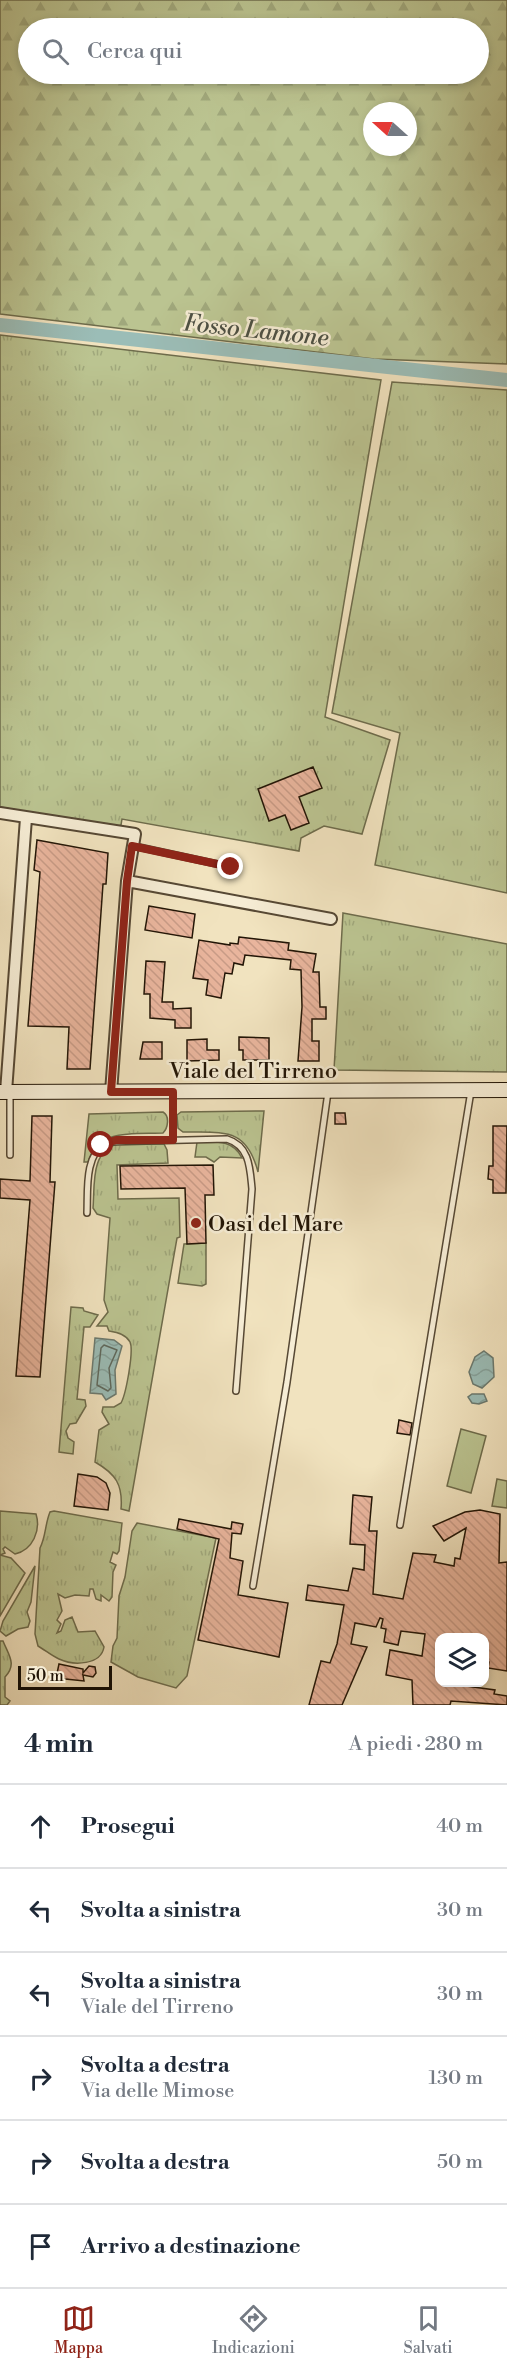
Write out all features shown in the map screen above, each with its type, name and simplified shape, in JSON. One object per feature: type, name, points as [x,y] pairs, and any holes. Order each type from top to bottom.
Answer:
[{"type":"main road","name":"Viale del Tirreno","points":[[5,1092],[507,1090]]},
{"type":"street","points":[[0,813],[135,834],[127,881],[111,1092]]},
{"type":"street","points":[[5,1092],[26,818]]},
{"type":"street","points":[[127,881],[331,919]]},
{"type":"lane","points":[[132,846],[231,867]]},
{"type":"lane","points":[[253,1586],[287,1382],[329,1090]]},
{"type":"lane","points":[[400,1525],[471,1090]]},
{"type":"lane","points":[[5,1092],[10,1155]]},
{"type":"lane","points":[[173,1092],[173,1140]]},
{"type":"lane","points":[[87,1213],[92,1161],[101,1145],[116,1140],[234,1141],[243,1149],[250,1164],[252,1189],[236,1391]]},
{"type":"green space","points":[[0,0],[507,0],[507,364],[374,359],[0,314]]},
{"type":"green space","points":[[0,335],[381,380],[325,717],[390,740],[362,834],[324,826],[301,838],[299,851],[122,819],[121,825],[115,828],[0,807]]},
{"type":"green space","points":[[392,382],[507,390],[507,893],[375,865],[400,733],[332,713]]},
{"type":"green space","points":[[343,913],[507,944],[507,1072],[334,1070]]},
{"type":"green space","points":[[264,1111],[258,1172],[247,1146],[240,1139],[221,1133],[183,1132],[178,1128],[177,1115],[181,1112]]},
{"type":"green space","points":[[163,1112],[168,1122],[163,1133],[118,1135],[109,1138],[93,1151],[88,1162],[84,1162],[89,1114]]},
{"type":"green space","points":[[197,1142],[217,1142],[229,1145],[234,1147],[242,1158],[220,1157],[214,1162],[206,1157],[195,1157]]},
{"type":"green space","points":[[118,1144],[164,1144],[168,1163],[117,1165],[118,1199],[179,1198],[180,1237],[177,1238],[129,1511],[121,1509],[121,1493],[117,1481],[95,1462],[99,1430],[109,1424],[102,1412],[103,1407],[114,1407],[121,1403],[131,1354],[130,1342],[126,1337],[109,1331],[107,1326],[97,1326],[108,1312],[104,1300],[110,1218],[97,1214],[93,1208],[94,1179],[98,1161],[109,1148]]},
{"type":"green space","points":[[206,1243],[206,1284],[202,1286],[178,1283],[184,1244]]},
{"type":"green space","points":[[71,1307],[83,1308],[84,1311],[98,1315],[90,1327],[84,1327],[77,1399],[85,1400],[86,1406],[76,1423],[70,1424],[66,1431],[68,1438],[74,1442],[73,1454],[59,1452]]},
{"type":"green space","points":[[461,1429],[486,1436],[471,1493],[447,1486]]},
{"type":"green space","points":[[497,1479],[507,1481],[507,1508],[492,1506]]},
{"type":"green space","points":[[0,1511],[36,1514],[36,1533],[31,1544],[21,1552],[15,1554],[5,1547],[3,1549],[5,1553],[0,1555]]},
{"type":"green space","points":[[50,1512],[122,1523],[119,1551],[117,1554],[113,1552],[110,1562],[116,1565],[113,1572],[112,1597],[109,1601],[101,1595],[101,1601],[96,1599],[93,1589],[90,1589],[89,1596],[75,1595],[65,1598],[58,1594],[62,1611],[57,1620],[61,1624],[57,1633],[61,1631],[65,1620],[72,1617],[78,1632],[95,1631],[104,1647],[102,1653],[92,1661],[72,1663],[56,1658],[38,1646],[35,1634],[40,1548]]},
{"type":"green space","points":[[137,1523],[216,1538],[187,1676],[176,1688],[138,1677],[111,1662],[113,1646],[117,1638],[119,1596],[125,1577],[132,1531]]},
{"type":"green space","points":[[0,1555],[11,1558],[25,1573],[0,1616]]},
{"type":"green space","points":[[35,1566],[31,1602],[27,1612],[30,1621],[28,1627],[18,1629],[6,1636],[0,1631],[3,1621]]},
{"type":"green space","points":[[0,1641],[3,1641],[11,1664],[5,1677],[5,1697],[10,1701],[7,1705],[0,1705]]},
{"type":"water","points":[[95,1338],[114,1340],[122,1346],[115,1370],[116,1394],[106,1400],[102,1394],[90,1393]]},
{"type":"water","points":[[484,1351],[493,1358],[494,1377],[482,1388],[473,1384],[469,1372],[475,1357]]},
{"type":"water","points":[[472,1394],[484,1394],[487,1401],[479,1404],[472,1403],[468,1397]]},
{"type":"building","points":[[313,767],[322,788],[299,797],[309,823],[291,830],[285,815],[269,821],[258,789]]},
{"type":"building","points":[[37,840],[108,853],[106,884],[103,884],[90,1069],[67,1069],[69,1027],[28,1026],[40,872],[34,870]]},
{"type":"building","points":[[149,906],[195,914],[192,938],[145,930]]},
{"type":"building","points":[[239,937],[289,943],[288,950],[316,954],[313,972],[319,972],[320,1007],[326,1007],[326,1019],[312,1019],[312,1041],[319,1041],[319,1061],[298,1061],[302,1007],[301,970],[290,969],[291,960],[245,955],[243,965],[234,963],[232,974],[225,973],[221,998],[206,995],[208,980],[193,978],[199,940],[230,945],[230,943],[238,944]]},
{"type":"building","points":[[146,961],[165,962],[162,1002],[173,1002],[173,1009],[191,1008],[191,1028],[175,1028],[175,1020],[150,1018],[150,994],[144,994]]},
{"type":"building","points":[[239,1037],[269,1038],[269,1060],[243,1060],[243,1050],[239,1050]]},
{"type":"building","points":[[207,1039],[207,1050],[219,1050],[219,1060],[187,1061],[187,1040]]},
{"type":"building","points":[[143,1042],[162,1042],[162,1059],[140,1059]]},
{"type":"building","points":[[335,1113],[345,1113],[346,1124],[335,1124]]},
{"type":"building","points":[[32,1116],[52,1116],[50,1182],[55,1182],[40,1377],[16,1376],[30,1200],[0,1198],[0,1179],[30,1181]]},
{"type":"building","points":[[493,1126],[507,1126],[506,1193],[493,1193],[493,1180],[488,1179],[489,1166],[493,1166]]},
{"type":"building","name":"Oasi del Mare","points":[[213,1165],[214,1195],[205,1195],[206,1243],[187,1244],[185,1188],[121,1189],[120,1166]]},
{"type":"building","points":[[399,1420],[412,1423],[410,1435],[397,1433]]},
{"type":"building","points":[[78,1474],[97,1477],[106,1483],[110,1493],[108,1510],[74,1506]]},
{"type":"building","points":[[353,1495],[372,1497],[369,1531],[377,1531],[373,1594],[403,1599],[413,1553],[436,1555],[434,1562],[454,1566],[455,1558],[460,1559],[466,1528],[444,1541],[433,1526],[465,1512],[480,1510],[500,1514],[499,1563],[507,1562],[507,1671],[489,1668],[489,1633],[435,1633],[435,1687],[473,1687],[495,1690],[494,1694],[507,1696],[507,1705],[451,1701],[450,1705],[413,1705],[412,1680],[386,1675],[390,1650],[422,1656],[425,1634],[401,1631],[398,1645],[384,1642],[386,1629],[381,1628],[383,1619],[380,1618],[376,1627],[355,1623],[351,1644],[367,1647],[342,1705],[309,1705],[321,1661],[330,1663],[337,1644],[344,1605],[306,1600],[308,1585],[348,1591],[353,1568],[364,1570],[365,1545],[350,1544]]},
{"type":"building","points":[[179,1519],[231,1529],[232,1522],[243,1524],[241,1534],[232,1533],[230,1558],[243,1561],[238,1595],[288,1603],[279,1657],[198,1640],[219,1539],[177,1529]]},
{"type":"building","points":[[59,1664],[83,1669],[83,1673],[89,1666],[95,1667],[96,1673],[93,1677],[83,1675],[84,1681],[56,1678]]},
{"type":"waterway","name":"Fosso Lamone","points":[[0,325],[507,380]]},
{"type":"place","name":"Oasi del Mare","points":[[196,1223]]},
{"type":"route","points":[[101,1145],[111,1140],[173,1140],[173,1092],[111,1092],[127,881],[132,846],[231,867]]}]
